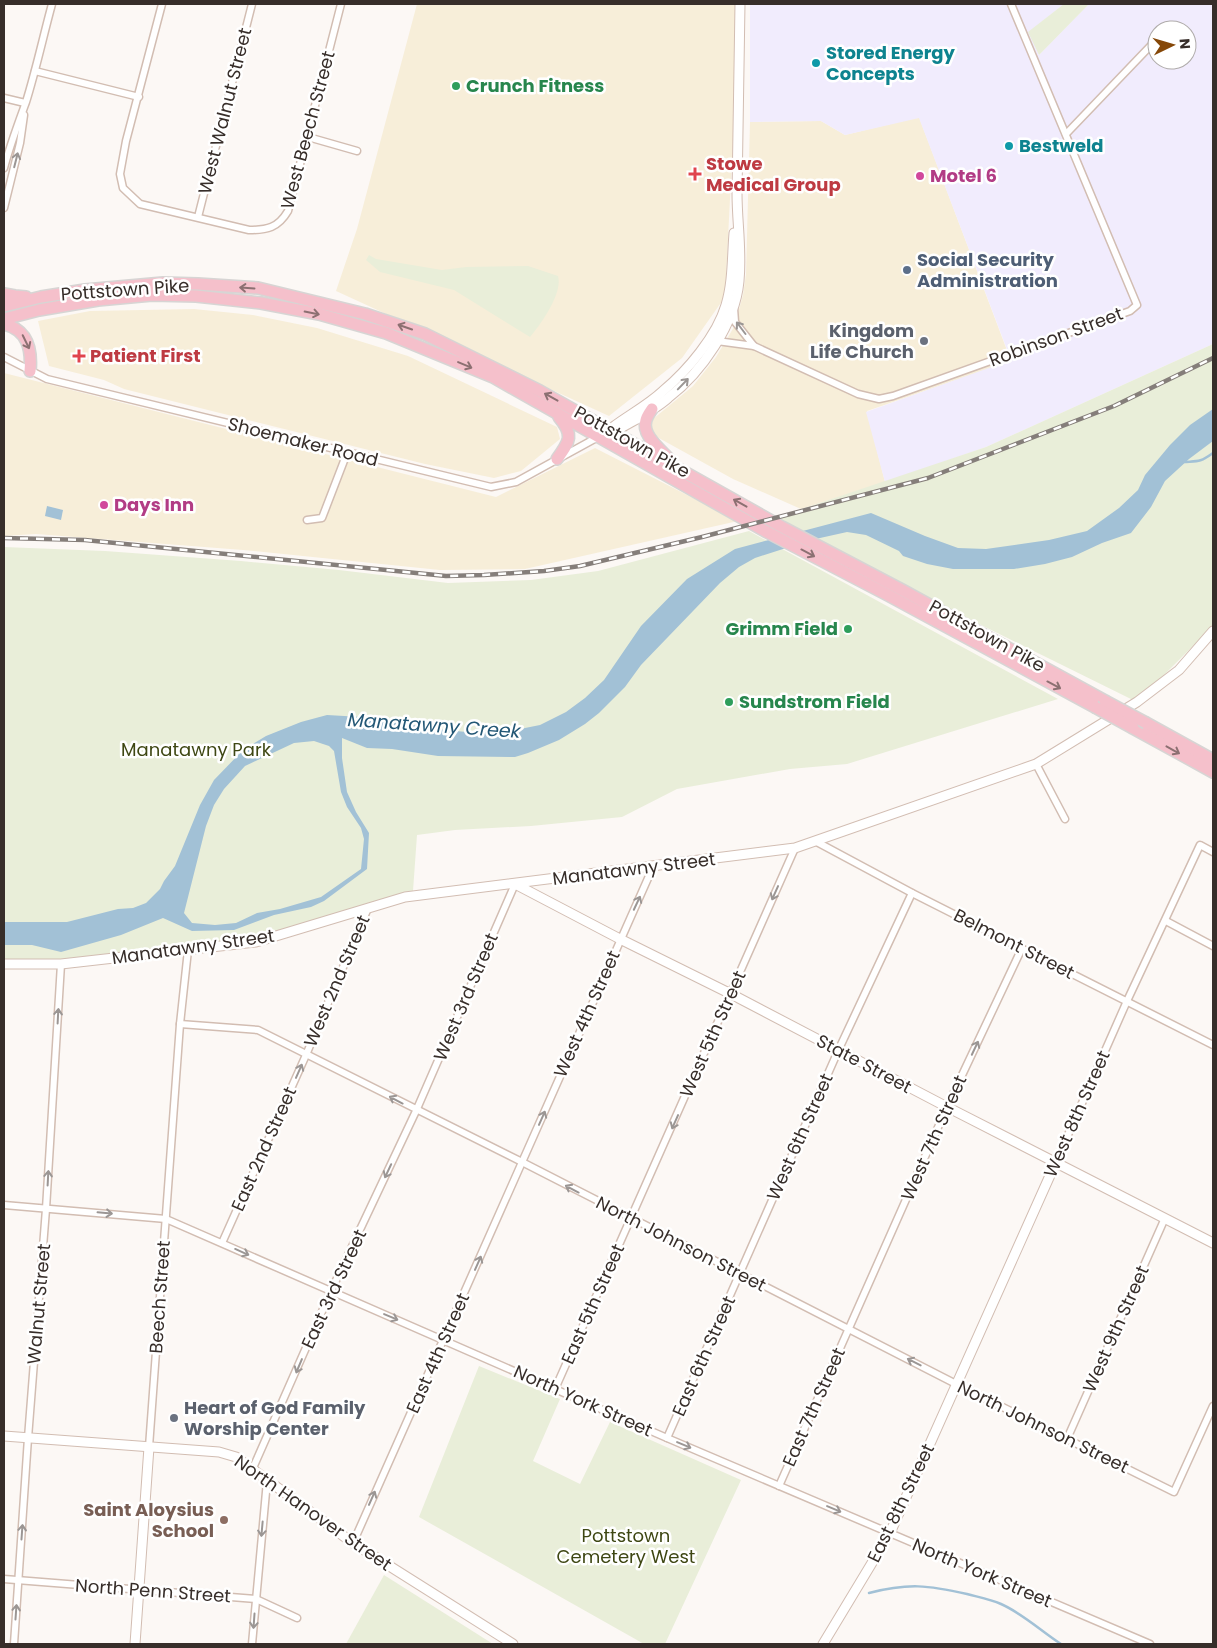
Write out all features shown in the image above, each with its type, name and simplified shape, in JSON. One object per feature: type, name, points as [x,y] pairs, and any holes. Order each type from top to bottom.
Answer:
[{"type":"highway","name":"Pottstown Pike","points":[[4,306],[41,297],[94,289],[163,283],[258,288],[365,314],[425,334],[540,391],[782,527],[904,591],[1100,704],[1133,728],[1213,772]]},
{"type":"highway","points":[[4,294],[41,297]]},
{"type":"highway","name":"Pottstown Pike","points":[[4,318],[98,300],[152,295],[196,296],[261,303],[319,314],[386,332],[493,377],[765,531],[1100,704],[1146,723],[1213,760]]},
{"type":"highway","points":[[4,324],[14,328],[26,339],[30,350],[30,371]]},
{"type":"highway","points":[[652,409],[646,419],[645,427],[648,436],[676,467]]},
{"type":"highway","points":[[554,412],[566,425],[570,438],[567,446],[557,459]]},
{"type":"street","points":[[4,168],[11,141],[35,71],[52,4]]},
{"type":"street","points":[[162,4],[126,141],[120,174],[124,188],[140,204],[198,217]]},
{"type":"street","name":"West Walnut Street","points":[[198,217],[252,4]]},
{"type":"street","name":"West Beech Street","points":[[198,217],[249,230],[267,230],[283,221],[288,211],[308,137],[341,4]]},
{"type":"street","name":"Shoemaker Road","points":[[4,357],[47,379],[347,453],[491,487],[516,482],[669,398],[686,382],[734,308],[739,282],[740,259],[737,206],[740,4]]},
{"type":"street","name":"Robinson Street","points":[[714,338],[754,346],[858,394],[878,399],[893,396],[1130,311],[1137,305],[1011,4]]},
{"type":"street","points":[[1066,134],[1147,49]]},
{"type":"street","points":[[35,71],[139,97]]},
{"type":"street","points":[[4,98],[25,104]]},
{"type":"street","points":[[4,208],[20,143],[25,104]]},
{"type":"street","points":[[308,137],[357,151]]},
{"type":"street","name":"Shoemaker Road","points":[[611,431],[663,392],[714,338],[728,296],[737,206]]},
{"type":"street","name":"Robinson Street","points":[[734,308],[736,322],[754,346]]},
{"type":"street","points":[[306,520],[322,518],[347,453]]},
{"type":"street","name":"Manatawny Street","points":[[4,964],[61,964],[266,939],[406,897],[795,848],[1036,764],[1137,702],[1180,670],[1213,631]]},
{"type":"street","points":[[1036,764],[1065,819]]},
{"type":"street","name":"Belmont Street","points":[[815,841],[912,893],[1213,1045]]},
{"type":"street","name":"West 8th Street","points":[[958,1385],[1127,1001],[1200,845],[1213,852]]},
{"type":"street","name":"West 5th Street","points":[[631,1219],[795,848]]},
{"type":"street","name":"West 4th Street","points":[[522,1162],[653,867]]},
{"type":"street","name":"State Street","points":[[515,884],[731,994],[947,1108],[1213,1243]]},
{"type":"street","name":"West 3rd Street","points":[[416,1111],[515,884]]},
{"type":"street","name":"West 6th Street","points":[[741,1274],[838,1051],[912,893]]},
{"type":"street","name":"West 2nd Street","points":[[306,1055],[368,908]]},
{"type":"street","points":[[1166,921],[1213,946]]},
{"type":"street","name":"West 7th Street","points":[[849,1329],[947,1108],[1022,948]]},
{"type":"street","name":"Beech Street","points":[[135,1644],[180,1024],[188,950]]},
{"type":"street","name":"Walnut Street","points":[[14,1644],[46,1209],[61,964]]},
{"type":"street","name":"North Johnson Street","points":[[180,1024],[258,1030],[416,1111],[522,1162],[958,1385],[1174,1492],[1213,1406]]},
{"type":"street","name":"East 2nd Street","points":[[222,1243],[306,1055]]},
{"type":"street","name":"East 3rd Street","points":[[253,1468],[332,1291],[416,1111]]},
{"type":"street","name":"East 4th Street","points":[[353,1543],[522,1162]]},
{"type":"street","name":"North York Street","points":[[4,1205],[166,1219],[667,1438],[1150,1644]]},
{"type":"street","name":"West 9th Street","points":[[1067,1439],[1165,1218]]},
{"type":"street","name":"East 5th Street","points":[[555,1388],[631,1219]]},
{"type":"street","name":"East 6th Street","points":[[667,1438],[741,1274]]},
{"type":"street","name":"East 7th Street","points":[[779,1486],[849,1329]]},
{"type":"street","name":"East 8th Street","points":[[823,1644],[890,1533],[958,1385]]},
{"type":"street","name":"North Hanover Street","points":[[4,1436],[218,1452],[236,1457],[353,1543],[513,1644]]},
{"type":"street","points":[[252,1644],[267,1481]]},
{"type":"street","name":"North Penn Street","points":[[4,1580],[138,1588],[256,1599],[297,1618]]},
{"type":"shaded area","points":[[417,4],[740,4],[725,297],[682,358],[609,416],[336,291],[357,229]]},
{"type":"shaded area","points":[[750,4],[1064,4],[1029,32],[1039,55],[1089,4],[1213,4],[1213,344],[986,447],[885,482],[866,412],[1011,360],[919,118],[845,135],[821,121],[750,122]]},
{"type":"shaded area","points":[[919,117],[1011,361],[867,411],[885,482],[801,509],[733,479],[657,437],[651,429],[653,419],[693,386],[716,357],[734,327],[743,295],[746,274],[750,122],[821,121],[845,135]]},
{"type":"shaded area","points":[[194,309],[253,315],[317,328],[408,356],[557,427],[560,439],[521,471],[494,478],[425,464],[124,389],[104,380],[49,366],[38,321],[90,311]]},
{"type":"shaded area","points":[[4,373],[496,497],[595,448],[738,521],[525,569],[440,570],[243,550],[36,534],[4,536]]},
{"type":"green space","points":[[1064,4],[1089,4],[1039,55],[1028,32]]},
{"type":"green space","points":[[369,255],[376,259],[442,270],[466,267],[528,266],[558,276],[559,283],[550,308],[530,337],[454,290],[380,272],[366,260]]},
{"type":"green space","points":[[1213,344],[1213,626],[1137,702],[769,520],[986,447]]},
{"type":"green space","name":"Manatawny Park","points":[[749,531],[1058,699],[847,764],[790,769],[677,789],[622,817],[531,826],[455,830],[417,835],[413,891],[268,934],[234,940],[60,959],[4,960],[4,547],[105,551],[241,561],[448,583],[531,580],[598,571]]},
{"type":"green space","name":"Pottstown Cemetery West","points":[[479,1366],[560,1399],[533,1461],[580,1484],[610,1422],[741,1480],[665,1644],[644,1644],[419,1517]]},
{"type":"green space","points":[[384,1575],[493,1644],[346,1644]]},
{"type":"water","points":[[1213,409],[1213,441],[1189,459],[1165,481],[1151,507],[1131,533],[1102,543],[1072,557],[1014,569],[953,569],[927,564],[903,556],[899,551],[866,535],[847,532],[811,540],[755,558],[739,567],[720,583],[641,665],[625,687],[599,713],[559,740],[515,757],[438,756],[392,749],[367,748],[342,738],[342,758],[347,792],[356,812],[369,833],[367,869],[324,901],[311,907],[274,915],[234,930],[192,931],[163,918],[121,935],[61,952],[32,945],[4,945],[4,922],[67,922],[118,909],[133,908],[146,903],[160,889],[175,866],[200,805],[214,780],[243,750],[266,736],[301,722],[327,715],[379,718],[428,728],[466,732],[515,730],[540,725],[566,712],[585,698],[604,680],[641,626],[687,579],[735,549],[871,513],[958,548],[986,549],[1049,540],[1087,531],[1119,508],[1138,490],[1145,475],[1190,425]],"holes":[[[314,741],[329,746],[334,751],[341,792],[347,807],[361,828],[364,839],[361,869],[321,897],[280,909],[257,913],[236,923],[215,925],[192,923],[184,913],[206,826],[214,805],[224,789],[245,766],[294,743]]]},
{"type":"water","points":[[47,506],[63,510],[61,520],[45,516]]},
{"type":"waterway","points":[[1183,462],[1198,461],[1213,453]]},
{"type":"waterway","points":[[869,1593],[918,1586],[984,1598],[1016,1612],[1061,1644]]},
{"type":"railway","points":[[4,538],[85,540],[446,576],[544,571],[580,566],[702,537],[928,478],[1114,406],[1213,358]]},
{"type":"place","name":"Stored Energy Concepts","points":[[816,63]]},
{"type":"place","name":"Crunch Fitness","points":[[456,86]]},
{"type":"place","name":"Bestweld","points":[[1009,146]]},
{"type":"place","name":"Stowe Medical Group","points":[[695,174]]},
{"type":"place","name":"Motel 6","points":[[920,176]]},
{"type":"place","name":"Social Security Administration","points":[[907,270]]},
{"type":"place","name":"Kingdom Life Church","points":[[924,341]]},
{"type":"place","name":"Patient First","points":[[79,356]]},
{"type":"place","name":"Days Inn","points":[[104,505]]},
{"type":"place","name":"Grimm Field","points":[[848,629]]},
{"type":"place","name":"Sundstrom Field","points":[[729,702]]},
{"type":"place","name":"Heart of God Family Worship Center","points":[[174,1418]]},
{"type":"place","name":"Saint Aloysius School","points":[[224,1520]]},
{"type":"water label","name":"Manatawny Creek","points":[[434,725]]}]
